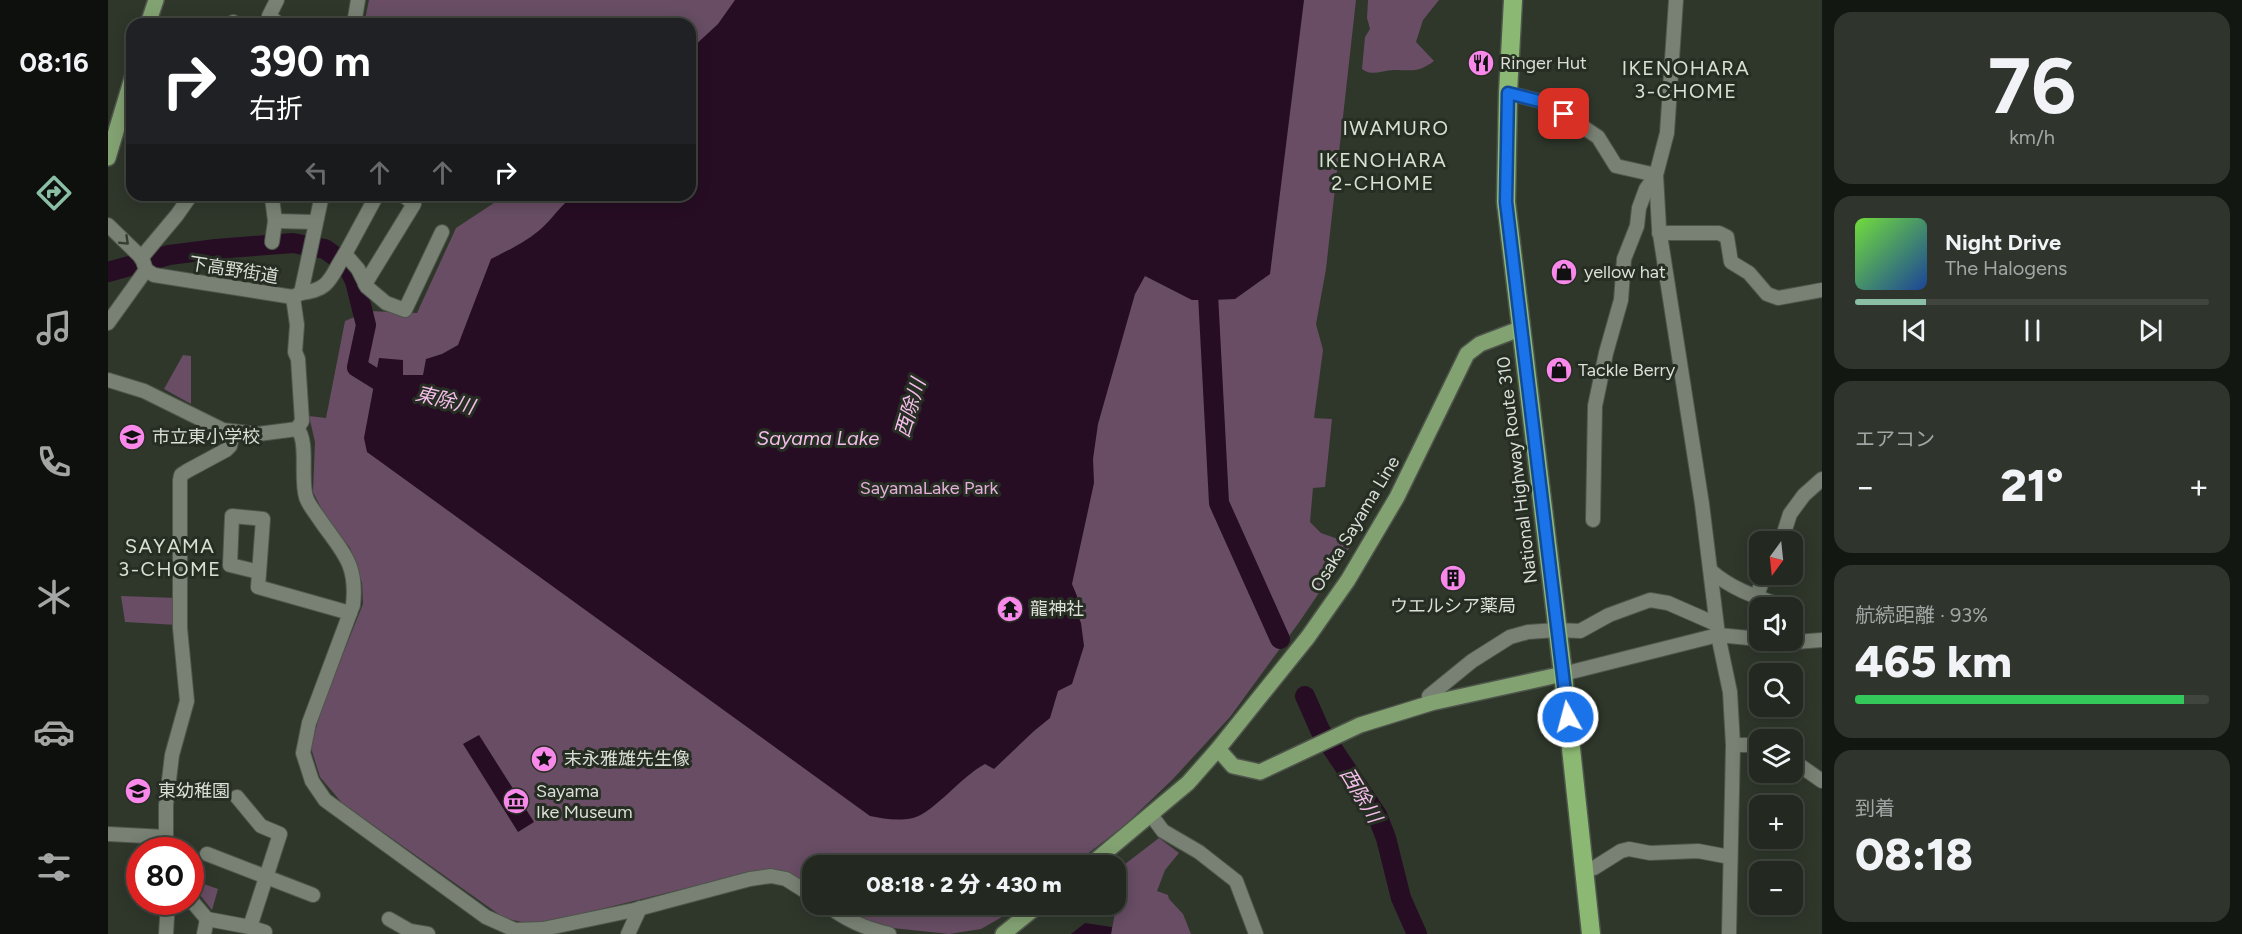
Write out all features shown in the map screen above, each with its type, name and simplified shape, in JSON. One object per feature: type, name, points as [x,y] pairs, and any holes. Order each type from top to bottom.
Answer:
[{"type":"highway","name":"National Highway Route 310","points":[[1513,0],[1506,202],[1563,674],[1591,934]]},
{"type":"main road","points":[[150,18],[156,0]]},
{"type":"main road","points":[[108,158],[126,98]]},
{"type":"main road","name":"Osaka Sayama Line","points":[[1102,855],[1188,783],[1308,637],[1348,580],[1397,497],[1467,354],[1480,344],[1522,328]]},
{"type":"main road","points":[[1218,749],[1233,766],[1260,772],[1360,725],[1431,703],[1563,674]]},
{"type":"main road","points":[[1003,934],[1026,915]]},
{"type":"street","points":[[355,18],[358,0]]},
{"type":"street","points":[[1676,0],[1667,133],[1656,175],[1659,233],[1711,571],[1717,629],[1730,692],[1733,745],[1729,934]]},
{"type":"street","points":[[272,18],[269,16],[274,1]]},
{"type":"street","points":[[1508,93],[1547,103],[1598,137],[1616,166],[1656,175]]},
{"type":"street","points":[[1593,520],[1597,389],[1621,300],[1624,259],[1637,226],[1639,208],[1646,189],[1656,175]]},
{"type":"street","points":[[108,323],[143,263],[187,201]]},
{"type":"street","points":[[272,201],[274,221],[272,242]]},
{"type":"street","points":[[320,201],[297,295],[317,292],[326,285],[374,201]]},
{"type":"street","points":[[365,284],[414,204],[410,201]]},
{"type":"street","points":[[274,221],[314,222]]},
{"type":"street","points":[[108,225],[143,263]]},
{"type":"street","points":[[342,258],[358,269],[365,284],[386,303],[405,310],[442,232]]},
{"type":"street","points":[[1659,233],[1719,233],[1727,237],[1731,262],[1749,273],[1767,294],[1778,298],[1822,290]]},
{"type":"street","name":"下高野街道","points":[[143,263],[154,275],[297,295],[295,352],[298,359],[302,422],[297,429],[303,438],[302,479],[306,499],[340,545],[348,560],[355,590],[350,613],[309,723],[303,753],[312,781],[325,800],[341,813],[486,917],[496,929],[513,932]]},
{"type":"street","points":[[108,380],[144,391],[212,425],[233,432],[258,435],[297,429]]},
{"type":"street","points":[[166,837],[172,755],[187,701],[180,628],[180,480],[187,471],[226,450],[230,446],[233,432]]},
{"type":"street","points":[[1784,531],[1790,514],[1804,495],[1822,479]]},
{"type":"street","points":[[1711,571],[1726,584],[1756,597]]},
{"type":"street","points":[[259,572],[258,587],[350,613]]},
{"type":"street","points":[[1431,703],[1429,696],[1472,661],[1510,637],[1557,630],[1580,631],[1609,615],[1650,600],[1668,603],[1717,629],[1749,637]]},
{"type":"street","points":[[1563,674],[1717,629]]},
{"type":"street","points":[[1803,641],[1822,640]]},
{"type":"street","points":[[1733,745],[1749,745]]},
{"type":"street","points":[[1803,768],[1822,781]]},
{"type":"street","points":[[237,797],[261,826],[280,834],[250,927]]},
{"type":"street","points":[[1151,815],[1163,831],[1199,852],[1236,881],[1256,934]]},
{"type":"street","points":[[108,834],[126,837]]},
{"type":"street","points":[[1585,870],[1594,868],[1621,851],[1629,849],[1650,853],[1698,851],[1730,857]]},
{"type":"street","points":[[207,854],[313,895]]},
{"type":"street","points":[[513,932],[543,929],[640,908],[750,879],[771,876],[786,879],[802,889]]},
{"type":"street","points":[[628,934],[640,908]]},
{"type":"street","points":[[166,934],[167,915]]},
{"type":"street","points":[[204,915],[207,919],[269,933]]},
{"type":"street","points":[[836,915],[848,928],[889,934]]},
{"type":"street","points":[[204,934],[207,919]]},
{"type":"street","points":[[389,919],[410,931],[428,934]]},
{"type":"green space","name":"Sayama Lake","points":[[369,0],[1356,0],[1326,269],[1316,324],[1323,350],[1314,418],[1332,419],[1325,487],[1313,488],[1310,522],[1321,533],[1352,544],[1300,621],[1230,717],[1172,780],[1125,825],[1086,855],[802,855],[802,882],[780,872],[744,874],[552,921],[526,923],[504,918],[342,803],[320,777],[311,748],[321,709],[363,604],[362,583],[350,548],[326,518],[313,492],[315,442],[309,416],[326,418],[345,321],[369,311],[417,313],[456,228],[497,201],[696,201],[696,18],[365,18]]},
{"type":"green space","points":[[1368,0],[1439,0],[1423,20],[1416,42],[1434,61],[1415,70],[1373,73],[1362,69],[1365,37],[1370,29],[1367,18]]},
{"type":"green space","points":[[183,355],[191,356],[191,404],[164,389]]},
{"type":"green space","points":[[121,596],[177,598],[177,625],[125,622]]},
{"type":"green space","points":[[1159,838],[1179,853],[1165,870],[1157,891],[1168,895],[1183,914],[1191,934],[1111,934],[1115,915],[1126,915],[1126,863]]},
{"type":"green space","points":[[204,884],[218,889],[212,910],[204,900]]},
{"type":"green space","points":[[854,915],[1006,915],[981,929],[949,934],[874,926]]},
{"type":"water","name":"Sayama Lake","points":[[735,0],[1304,0],[1270,274],[1235,299],[1212,300],[1192,300],[1145,276],[1135,294],[1098,424],[1093,459],[1094,483],[1072,584],[1077,596],[1077,613],[1081,623],[1084,646],[1072,684],[1058,691],[1050,718],[994,769],[985,764],[976,769],[929,809],[913,818],[891,819],[870,816],[367,452],[364,438],[379,358],[403,360],[403,375],[423,375],[426,359],[442,354],[458,345],[491,259],[531,237],[568,201],[696,201],[696,44],[718,24]]},
{"type":"water","points":[[479,735],[534,822],[518,832],[463,744]]},
{"type":"water","points":[[1085,923],[1112,927],[1111,934],[1071,934]]},
{"type":"waterway","name":"東除川","points":[[108,272],[169,255],[216,249],[293,243],[325,249],[347,265],[355,281],[366,325],[357,367],[386,385],[399,388]]},
{"type":"waterway","name":"西除川","points":[[1207,275],[1219,503],[1280,639]]},
{"type":"waterway","name":"西除川","points":[[1305,696],[1320,730],[1377,815],[1386,838],[1401,898],[1417,934]]},
{"type":"place","name":"Ringer Hut","points":[[1481,63]]},
{"type":"place","name":"yellow hat","points":[[1564,272]]},
{"type":"place","name":"Tackle Berry","points":[[1559,370]]},
{"type":"place","name":"市立東小学校","points":[[132,437]]},
{"type":"place","name":"ウエルシア薬局","points":[[1453,578]]},
{"type":"place","name":"龍神社","points":[[1010,609]]},
{"type":"place","name":"末永雅雄先生像","points":[[544,759]]},
{"type":"place","name":"東幼稚園","points":[[138,791]]},
{"type":"place","name":"Sayama Ike Museum","points":[[516,801]]},
{"type":"district","name":"IKENOHARA 3-CHOME","points":[[1686,80]]},
{"type":"district","name":"IWAMURO","points":[[1396,128]]},
{"type":"district","name":"IKENOHARA 2-CHOME","points":[[1383,172]]},
{"type":"district","name":"SAYAMA 3-CHOME","points":[[170,558]]},
{"type":"route","points":[[1564,114],[1547,103],[1508,93],[1506,202],[1511,258],[1522,328],[1568,717]]},
{"type":"park label","name":"SayamaLake Park","points":[[929,488]]}]
